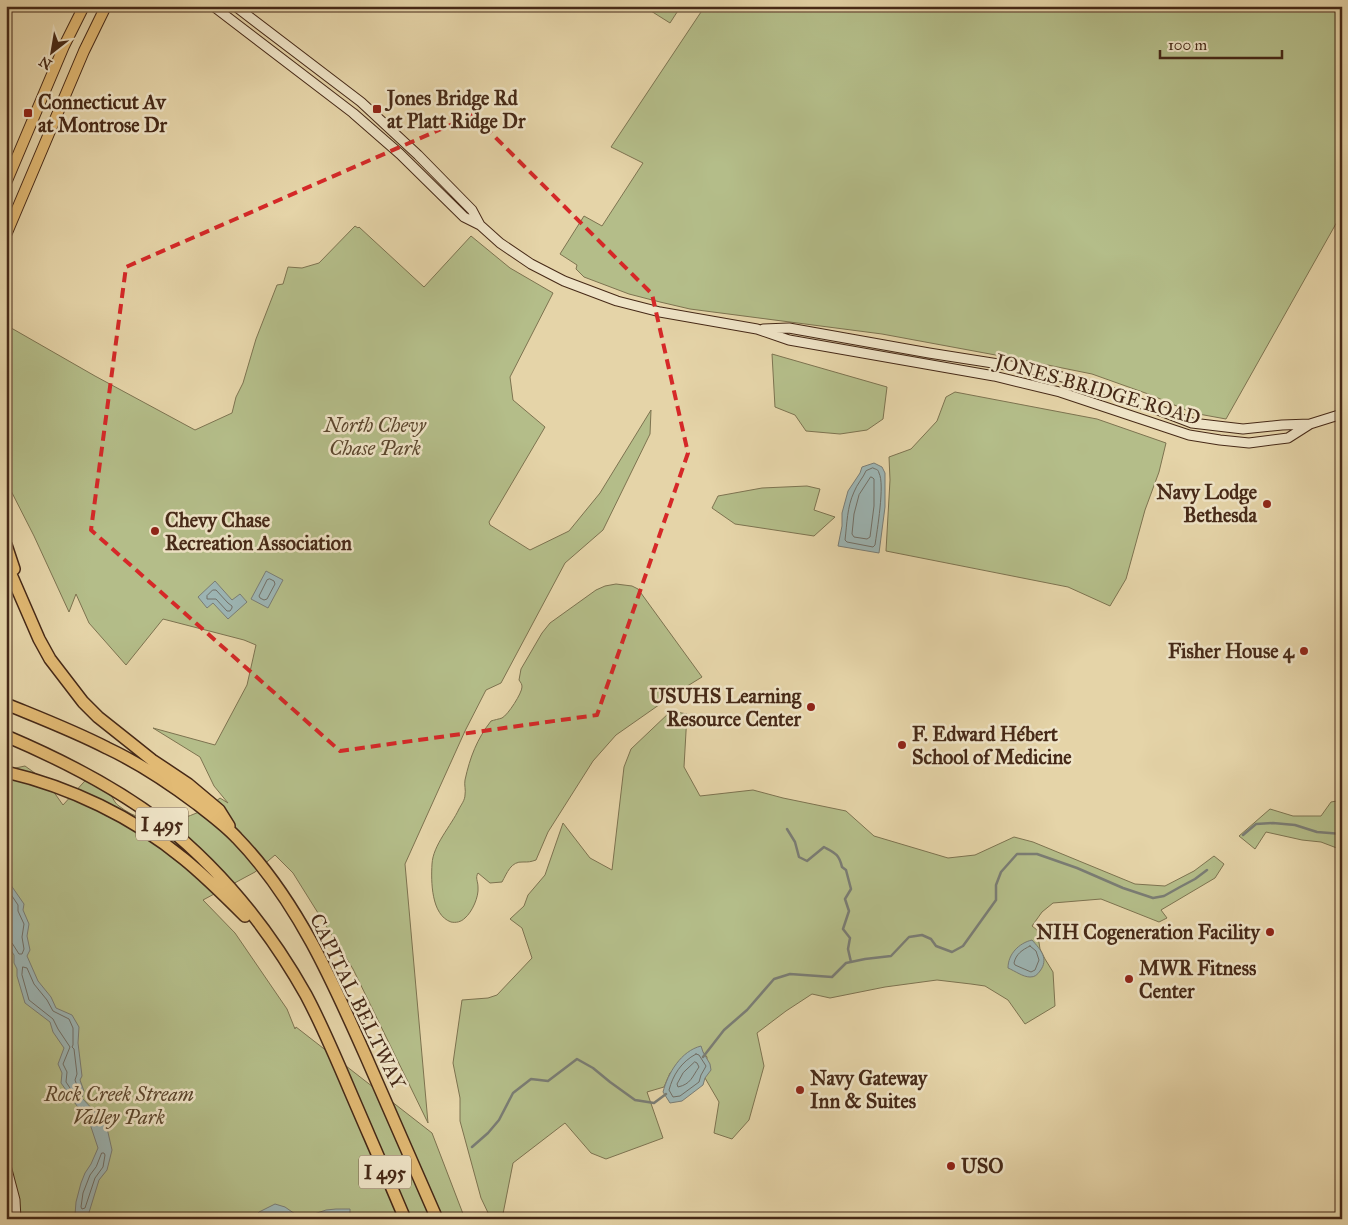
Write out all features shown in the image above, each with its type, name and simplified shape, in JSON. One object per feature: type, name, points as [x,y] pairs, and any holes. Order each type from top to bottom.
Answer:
[{"type":"highway","points":[[6,545],[26,612]]},
{"type":"highway","points":[[6,563],[39,639],[50,659],[82,702],[120,735],[152,760],[188,784],[219,810],[237,838]]},
{"type":"highway","name":"CAPITAL BELTWAY","points":[[6,704],[108,748],[146,769],[215,818],[237,838],[266,871],[309,938],[328,973],[437,1219]]},
{"type":"highway","name":"I 495","points":[[6,736],[54,757],[128,799],[160,822],[203,860],[234,892],[262,927],[306,995],[326,1035],[405,1219]]},
{"type":"highway","points":[[6,772],[48,783],[77,795],[103,807],[158,840],[184,859],[227,898],[282,956]]},
{"type":"main road","points":[[6,183],[64,46],[84,6]]},
{"type":"main road","points":[[6,235],[84,51],[106,6]]},
{"type":"main road","name":"JONES BRIDGE ROAD","points":[[213,6],[353,113],[400,154],[464,217],[480,225],[514,254],[564,281],[617,301],[660,312],[757,329],[789,340],[994,376],[1060,392],[1189,435],[1220,440],[1248,442],[1288,438],[1310,424],[1342,414]]},
{"type":"main road","name":"JONES BRIDGE ROAD","points":[[235,6],[361,102],[408,145],[472,210],[480,225]]},
{"type":"main road","name":"JONES BRIDGE ROAD","points":[[757,329],[789,328],[1037,370],[1098,387],[1192,423],[1243,429],[1310,424]]},
{"type":"main road","points":[[927,365],[929,353]]},
{"type":"main road","points":[[1189,435],[1192,423]]},
{"type":"main road","points":[[6,1166],[15,1200],[16,1219]]},
{"type":"highlighted area","points":[[473,115],[652,294],[688,453],[597,715],[340,751],[91,530],[126,267]]},
{"type":"green space","points":[[643,6],[681,6],[670,23]]},
{"type":"green space","points":[[705,6],[1342,6],[1342,213],[1226,419],[1193,413],[1151,395],[1092,374],[882,334],[690,309],[629,294],[584,277],[576,269],[577,265],[560,254],[584,216],[602,226],[643,163],[611,147]]},
{"type":"green space","points":[[355,226],[359,227],[424,287],[471,236],[510,268],[553,293],[510,377],[513,400],[545,427],[489,522],[490,525],[530,550],[569,531],[600,493],[651,410],[650,434],[603,530],[565,563],[501,683],[486,690],[465,731],[405,864],[428,1123],[353,969],[293,873],[275,855],[255,872],[203,900],[235,933],[287,1009],[295,1029],[296,1027],[432,1133],[465,1219],[6,1219],[6,770],[25,766],[46,781],[63,805],[93,772],[119,806],[131,814],[157,821],[184,818],[197,813],[220,798],[228,803],[214,786],[200,757],[153,728],[215,745],[247,685],[256,645],[244,640],[163,619],[126,665],[89,623],[76,594],[69,612],[6,481],[6,325],[195,430],[232,413],[256,339],[277,285],[283,284],[288,267],[302,268],[319,263]]},
{"type":"green space","points":[[772,354],[887,387],[883,419],[867,430],[840,434],[806,431],[795,415],[775,407]]},
{"type":"green space","points":[[955,392],[1097,419],[1166,443],[1126,579],[1110,606],[1068,587],[886,551],[890,480],[889,457],[911,449],[937,421],[946,397]]},
{"type":"green space","points":[[807,486],[820,489],[814,510],[835,517],[814,536],[735,524],[712,508],[718,496],[762,488]]},
{"type":"green space","points":[[616,584],[632,586],[638,589],[702,677],[616,735],[593,761],[548,832],[536,860],[515,863],[502,882],[490,883],[478,873],[477,895],[472,908],[462,920],[451,922],[444,918],[436,905],[432,888],[433,857],[464,799],[467,772],[478,742],[491,721],[502,718],[514,704],[522,687],[519,680],[521,669],[550,623],[596,590]]},
{"type":"green space","points":[[671,711],[687,714],[684,767],[700,796],[753,790],[846,811],[874,836],[948,858],[975,855],[1014,837],[1033,842],[1135,884],[1165,886],[1194,871],[1214,856],[1224,864],[1215,878],[1161,910],[1167,918],[1159,922],[1101,899],[1053,903],[1042,912],[1032,926],[1037,930],[1040,949],[1053,972],[1055,1006],[1025,1024],[1008,1000],[985,986],[971,984],[937,980],[885,987],[830,998],[812,994],[757,1033],[764,1066],[749,1120],[732,1139],[714,1133],[719,1102],[705,1078],[707,1057],[703,1052],[670,1073],[664,1087],[647,1092],[663,1138],[606,1159],[591,1153],[565,1123],[513,1163],[502,1219],[491,1219],[481,1198],[460,1121],[460,1098],[453,1063],[462,1000],[488,998],[497,995],[532,958],[522,928],[510,919],[524,906],[528,895],[545,875],[563,823],[590,858],[612,870],[624,767],[631,749]]},
{"type":"green space","points":[[1342,800],[1342,850],[1321,842],[1266,832],[1255,849],[1239,836],[1270,809],[1293,816],[1321,816],[1331,802]]},
{"type":"water","points":[[874,463],[882,467],[885,473],[885,507],[879,553],[838,546],[842,526],[842,513],[848,491],[862,467]]},
{"type":"water","points":[[266,571],[283,580],[268,608],[251,599]]},
{"type":"water","points":[[215,581],[232,600],[240,594],[247,602],[228,619],[213,603],[207,608],[198,597]]},
{"type":"water","points":[[6,878],[24,904],[23,910],[29,924],[27,936],[30,950],[27,956],[38,981],[51,997],[56,1008],[72,1015],[79,1027],[78,1043],[82,1076],[80,1080],[84,1091],[82,1098],[107,1128],[112,1150],[107,1170],[99,1180],[87,1219],[72,1219],[75,1215],[81,1183],[98,1148],[91,1127],[75,1103],[68,1098],[66,1090],[61,1083],[62,1073],[58,1064],[64,1048],[53,1032],[50,1022],[25,1003],[14,963],[14,955],[8,946],[6,936]]},
{"type":"water","points":[[1032,940],[1041,951],[1044,962],[1038,974],[1027,977],[1008,968],[1008,963],[1012,954],[1019,946]]},
{"type":"water","points":[[701,1046],[711,1070],[705,1078],[703,1085],[682,1101],[670,1103],[663,1092],[672,1070],[687,1053]]},
{"type":"water","points":[[275,1204],[285,1207],[302,1218],[326,1210],[336,1209],[350,1209],[350,1216],[340,1219],[252,1219],[259,1212]]},
{"type":"waterway","points":[[1243,835],[1256,824],[1273,823],[1295,825],[1317,832],[1342,834]]},
{"type":"waterway","points":[[787,829],[795,842],[799,857],[807,861],[824,847],[836,854],[842,867],[846,870],[851,889],[845,899],[849,911],[843,929],[850,938],[848,949],[851,962]]},
{"type":"waterway","points":[[703,1057],[724,1030],[747,1010],[774,979],[790,974],[832,977],[846,963],[891,956],[909,937],[922,935],[931,939],[936,946],[952,952],[963,946],[996,900],[996,885],[1001,872],[1017,854],[1037,854],[1153,898],[1164,896],[1207,870]]},
{"type":"waterway","points":[[472,1147],[499,1120],[513,1093],[531,1079],[548,1081],[577,1059],[593,1068],[635,1100],[654,1103],[666,1094]]},
{"type":"place","name":"Jones Bridge Rd at Platt Ridge Dr","points":[[377,109]]},
{"type":"place","name":"Connecticut Av at Montrose Dr","points":[[28,113]]},
{"type":"place","name":"Navy Lodge Bethesda","points":[[1267,504]]},
{"type":"place","name":"Chevy Chase Recreation Association","points":[[155,531]]},
{"type":"place","name":"Fisher House 4","points":[[1304,651]]},
{"type":"place","name":"USUHS Learning Resource Center","points":[[811,707]]},
{"type":"place","name":"F. Edward Hébert School of Medicine","points":[[902,745]]},
{"type":"place","name":"NIH Cogeneration Facility","points":[[1270,932]]},
{"type":"place","name":"MWR Fitness Center","points":[[1129,979]]},
{"type":"place","name":"Navy Gateway Inn & Suites","points":[[800,1090]]},
{"type":"place","name":"USO","points":[[951,1166]]},
{"type":"park label","name":"North Chevy Chase Park","points":[[375,436]]},
{"type":"park label","name":"Rock Creek Stream Valley Park","points":[[119,1106]]}]
